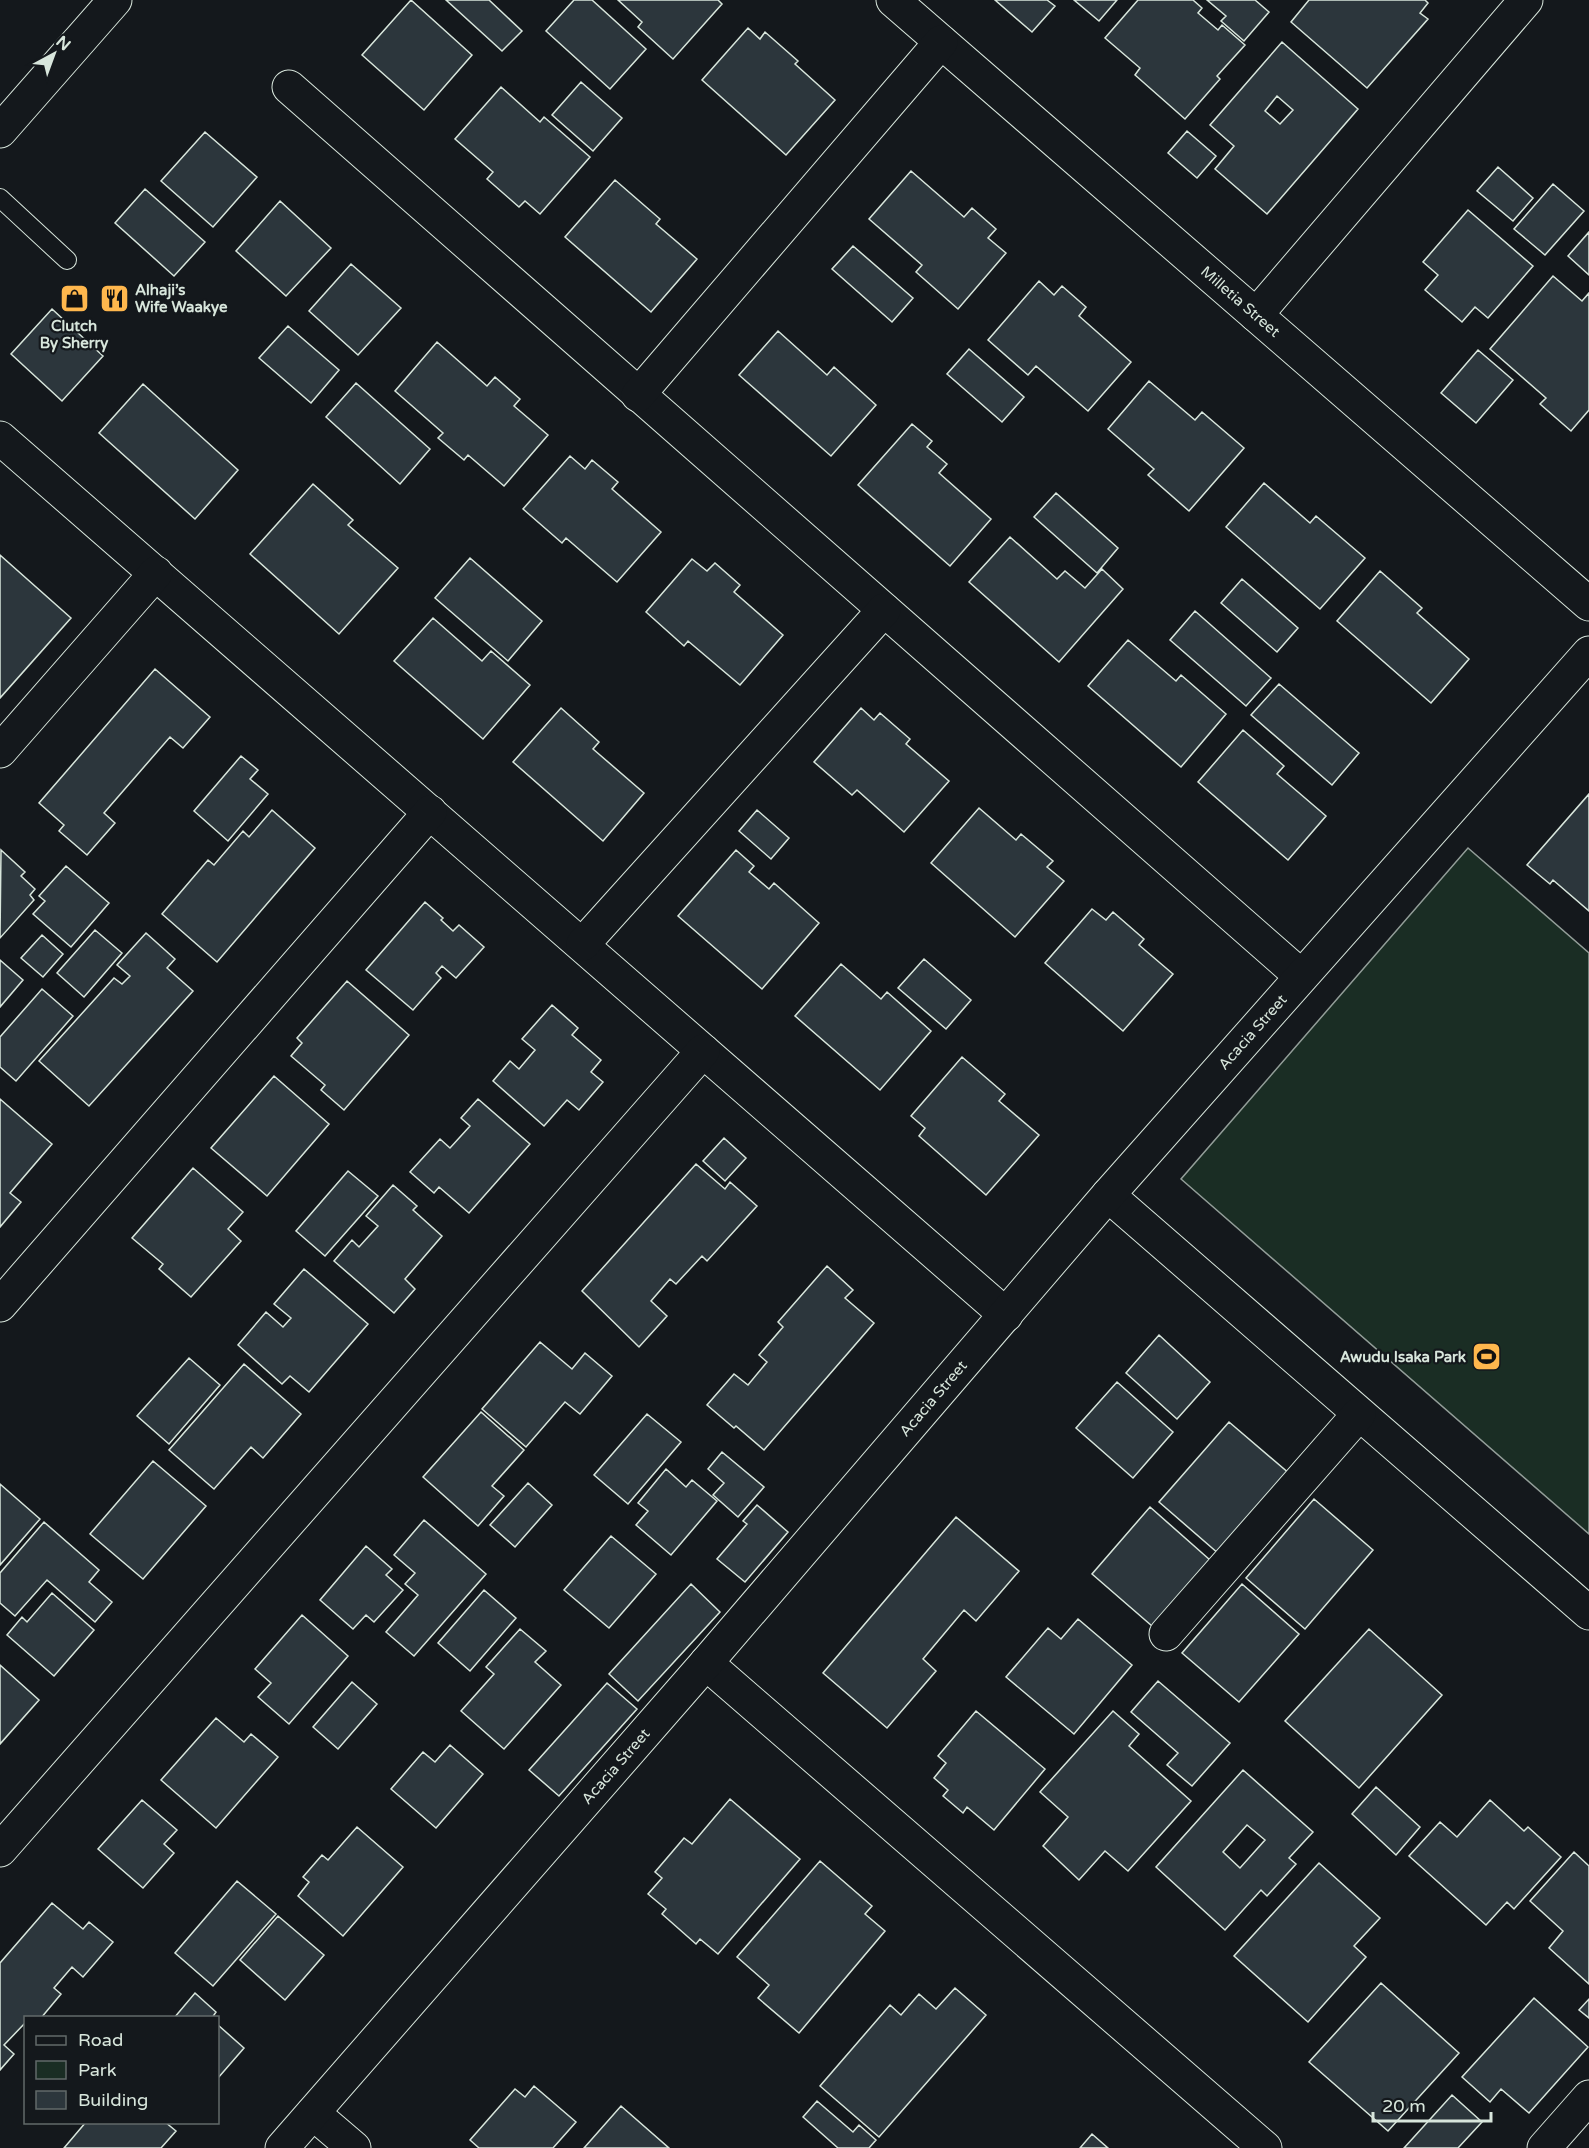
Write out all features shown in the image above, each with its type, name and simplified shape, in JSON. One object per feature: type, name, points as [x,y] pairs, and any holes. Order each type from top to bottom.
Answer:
[{"type":"street","points":[[0,131],[115,0]]},
{"type":"street","name":"Milletia Street","points":[[894,0],[1589,604]]},
{"type":"street","points":[[1256,315],[1526,0]]},
{"type":"street","points":[[638,395],[941,42]]},
{"type":"street","points":[[289,87],[1301,976]]},
{"type":"street","points":[[0,438],[1006,1315]]},
{"type":"street","points":[[0,751],[156,573]]},
{"type":"street","points":[[583,944],[884,610]]},
{"type":"street","name":"Acacia Street","points":[[282,2148],[706,1663],[1108,1195],[1589,653]]},
{"type":"street","points":[[0,1305],[430,812]]},
{"type":"street","points":[[0,1850],[703,1051]]},
{"type":"street","points":[[1108,1195],[1589,1612]]},
{"type":"street","points":[[1166,1634],[1359,1414]]},
{"type":"street","points":[[706,1663],[1265,2148]]},
{"type":"street","points":[[1544,2148],[1589,2097]]},
{"type":"street","points":[[313,2113],[354,2148]]},
{"type":"lane","points":[[0,198],[67,260]]},
{"type":"green space","name":"Awudu Isaka Park","points":[[1468,848],[1589,953],[1589,1534],[1181,1179]]},
{"type":"building","points":[[411,0],[472,55],[424,110],[362,55]]},
{"type":"building","points":[[446,0],[489,0],[522,31],[502,51]]},
{"type":"building","points":[[574,0],[592,0],[646,49],[610,89],[546,31]]},
{"type":"building","points":[[618,0],[718,0],[722,4],[673,59],[638,27],[642,22]]},
{"type":"building","points":[[995,0],[1047,0],[1055,6],[1032,32]]},
{"type":"building","points":[[1074,0],[1117,0],[1099,21]]},
{"type":"building","points":[[1138,0],[1193,0],[1202,8],[1198,13],[1218,30],[1222,25],[1245,45],[1217,76],[1220,79],[1185,119],[1135,75],[1140,68],[1105,38]]},
{"type":"building","points":[[1207,0],[1255,0],[1269,12],[1244,41],[1221,21],[1226,16]]},
{"type":"building","points":[[1309,0],[1425,0],[1428,3],[1420,13],[1428,19],[1367,88],[1291,22]]},
{"type":"building","points":[[748,28],[760,39],[765,32],[798,61],[795,64],[835,100],[786,155],[702,80]]},
{"type":"building","points":[[1282,42],[1358,109],[1267,214],[1215,169],[1234,146],[1210,125]],"holes":[[[1277,96],[1293,110],[1280,124],[1265,111]]]},
{"type":"building","points":[[581,82],[622,118],[593,151],[552,115]]},
{"type":"building","points":[[501,87],[540,122],[544,117],[590,157],[540,214],[525,201],[519,207],[487,179],[493,172],[455,139]]},
{"type":"building","points":[[1187,131],[1216,156],[1197,178],[1168,153]]},
{"type":"building","points":[[205,132],[257,177],[213,227],[161,181]]},
{"type":"building","points":[[1498,167],[1533,198],[1513,221],[1477,191]]},
{"type":"building","points":[[911,171],[964,217],[972,208],[996,229],[988,238],[1006,253],[958,309],[916,272],[922,265],[869,219]]},
{"type":"building","points":[[615,180],[660,219],[656,224],[697,259],[651,312],[565,237]]},
{"type":"building","points":[[1553,184],[1584,211],[1545,255],[1514,229]]},
{"type":"building","points":[[145,189],[205,242],[174,276],[115,223]]},
{"type":"building","points":[[280,201],[331,248],[286,296],[236,251]]},
{"type":"building","points":[[1468,210],[1533,266],[1488,318],[1475,307],[1462,322],[1425,290],[1438,275],[1423,262]]},
{"type":"building","points":[[1589,232],[1589,275],[1568,256]]},
{"type":"building","points":[[853,246],[913,298],[892,322],[832,269]]},
{"type":"building","points":[[351,264],[401,308],[358,355],[309,311]]},
{"type":"building","points":[[1553,276],[1582,301],[1589,293],[1589,410],[1571,431],[1540,404],[1546,398],[1490,349]]},
{"type":"building","points":[[1039,281],[1054,295],[1062,286],[1086,307],[1079,316],[1131,362],[1088,411],[1036,366],[1028,375],[988,340]]},
{"type":"building","points":[[52,309],[103,356],[62,401],[11,354]]},
{"type":"building","points":[[288,326],[339,370],[311,403],[259,358]]},
{"type":"building","points":[[778,331],[827,375],[834,367],[876,405],[831,456],[739,375]]},
{"type":"building","points":[[437,342],[487,386],[495,377],[520,399],[514,406],[548,435],[504,486],[468,455],[464,460],[438,438],[443,433],[395,391]]},
{"type":"building","points":[[969,349],[1024,397],[1002,422],[947,374]]},
{"type":"building","points":[[1478,350],[1513,380],[1476,423],[1441,393]]},
{"type":"building","points":[[1149,381],[1195,420],[1202,412],[1244,448],[1189,511],[1148,475],[1154,469],[1108,429]]},
{"type":"building","points":[[356,383],[430,449],[400,484],[326,417]]},
{"type":"building","points":[[143,384],[238,470],[195,519],[99,433]]},
{"type":"building","points":[[912,424],[932,441],[927,447],[947,464],[939,473],[991,519],[950,566],[858,485]]},
{"type":"building","points":[[570,456],[585,469],[592,460],[618,482],[612,489],[661,532],[617,582],[566,538],[562,543],[523,509]]},
{"type":"building","points":[[1264,483],[1310,523],[1316,516],[1365,558],[1320,609],[1226,527]]},
{"type":"building","points":[[313,484],[353,520],[348,525],[398,568],[339,634],[250,554]]},
{"type":"building","points":[[1056,493],[1118,548],[1097,573],[1034,517]]},
{"type":"building","points":[[1010,537],[1057,579],[1065,571],[1085,588],[1102,569],[1123,589],[1059,662],[969,582]]},
{"type":"building","points":[[0,555],[71,618],[0,698]]},
{"type":"building","points":[[470,558],[542,621],[508,661],[435,598]]},
{"type":"building","points":[[692,559],[707,571],[715,563],[740,585],[734,592],[783,635],[740,685],[688,641],[684,646],[646,612]]},
{"type":"building","points":[[1380,571],[1422,608],[1417,613],[1469,659],[1431,703],[1337,621]]},
{"type":"building","points":[[1242,579],[1298,628],[1277,652],[1221,603]]},
{"type":"building","points":[[1195,611],[1271,678],[1246,706],[1170,640]]},
{"type":"building","points":[[433,618],[482,661],[491,651],[530,685],[483,739],[394,661]]},
{"type":"building","points":[[1128,640],[1176,681],[1181,675],[1226,714],[1181,767],[1088,686]]},
{"type":"building","points":[[155,669],[210,717],[183,748],[170,737],[104,813],[115,823],[87,855],[59,831],[64,825],[39,803]]},
{"type":"building","points":[[1279,684],[1359,753],[1332,785],[1251,715]]},
{"type":"building","points":[[561,708],[599,742],[593,749],[644,793],[603,841],[513,762]]},
{"type":"building","points":[[861,708],[874,720],[880,713],[910,739],[906,744],[949,781],[904,832],[857,790],[852,795],[814,762]]},
{"type":"building","points":[[1243,730],[1284,766],[1277,774],[1326,816],[1288,860],[1198,782]]},
{"type":"building","points":[[241,756],[258,770],[250,779],[268,794],[228,841],[194,811]]},
{"type":"building","points":[[1589,794],[1589,911],[1553,880],[1550,884],[1527,865]]},
{"type":"building","points":[[979,808],[1016,840],[1021,834],[1053,861],[1047,867],[1064,881],[1015,937],[931,863]]},
{"type":"building","points":[[272,810],[315,848],[217,962],[162,914],[208,860],[214,865],[243,831],[249,837]]},
{"type":"building","points":[[757,810],[789,838],[771,859],[739,831]]},
{"type":"building","points":[[1,850],[25,872],[21,876],[35,889],[30,895],[34,900],[0,938]]},
{"type":"building","points":[[736,850],[754,866],[749,872],[769,889],[774,883],[819,923],[762,989],[678,916]]},
{"type":"building","points":[[66,866],[109,903],[71,947],[33,914],[45,901],[39,896]]},
{"type":"building","points":[[425,902],[443,918],[441,920],[453,931],[459,925],[484,947],[456,978],[442,966],[436,973],[441,978],[413,1010],[366,970]]},
{"type":"building","points":[[1092,909],[1106,920],[1113,912],[1144,939],[1139,945],[1173,974],[1123,1031],[1045,963]]},
{"type":"building","points":[[95,930],[122,953],[84,997],[57,973]]},
{"type":"building","points":[[146,933],[175,959],[167,968],[193,991],[89,1106],[39,1061],[114,978],[122,984],[130,976],[117,965]]},
{"type":"building","points":[[42,935],[63,954],[43,977],[21,958]]},
{"type":"building","points":[[924,959],[971,1000],[946,1029],[898,988]]},
{"type":"building","points":[[0,960],[23,980],[0,1007]]},
{"type":"building","points":[[841,964],[881,999],[887,992],[931,1031],[880,1090],[795,1016]]},
{"type":"building","points":[[347,981],[409,1035],[344,1110],[321,1090],[325,1085],[291,1056],[302,1043],[297,1038]]},
{"type":"building","points":[[42,989],[73,1016],[16,1081],[0,1067],[0,1037]]},
{"type":"building","points":[[552,1005],[578,1028],[572,1035],[601,1060],[591,1072],[603,1082],[579,1110],[567,1100],[544,1126],[493,1081],[510,1061],[519,1069],[535,1050],[522,1039]]},
{"type":"building","points":[[962,1057],[1005,1094],[999,1101],[1039,1135],[986,1195],[919,1136],[925,1128],[911,1116]]},
{"type":"building","points":[[274,1076],[329,1124],[267,1196],[211,1148]]},
{"type":"building","points":[[0,1099],[52,1144],[10,1193],[21,1202],[0,1227]]},
{"type":"building","points":[[478,1099],[530,1144],[469,1213],[439,1187],[434,1193],[410,1172],[440,1139],[450,1148],[470,1126],[461,1118]]},
{"type":"building","points":[[724,1138],[746,1158],[725,1181],[703,1161]]},
{"type":"building","points":[[696,1164],[725,1189],[730,1182],[757,1206],[707,1261],[702,1256],[676,1284],[670,1279],[651,1301],[667,1316],[639,1347],[582,1291]]},
{"type":"building","points":[[193,1168],[243,1212],[228,1229],[241,1241],[191,1297],[159,1269],[163,1264],[132,1238]]},
{"type":"building","points":[[348,1171],[378,1196],[325,1256],[296,1231]]},
{"type":"building","points":[[393,1185],[417,1206],[413,1210],[442,1236],[405,1279],[415,1289],[394,1313],[334,1261],[352,1240],[359,1247],[378,1226],[366,1216]]},
{"type":"building","points":[[827,1266],[853,1290],[845,1298],[874,1323],[764,1450],[707,1405],[734,1374],[748,1385],[767,1362],[759,1355],[783,1327],[778,1322]]},
{"type":"building","points":[[304,1269],[368,1324],[309,1392],[290,1376],[282,1384],[238,1345],[266,1312],[283,1327],[291,1318],[274,1304]]},
{"type":"building","points":[[1159,1335],[1210,1382],[1177,1419],[1126,1373]]},
{"type":"building","points":[[540,1342],[572,1369],[585,1353],[612,1376],[580,1414],[565,1402],[526,1447],[482,1409]]},
{"type":"building","points":[[189,1358],[220,1385],[169,1444],[137,1416]]},
{"type":"building","points":[[244,1364],[301,1414],[263,1458],[251,1447],[214,1489],[169,1450]]},
{"type":"building","points":[[1117,1382],[1173,1432],[1133,1478],[1076,1428]]},
{"type":"building","points":[[481,1412],[524,1450],[492,1486],[504,1496],[478,1526],[423,1477]]},
{"type":"building","points":[[647,1414],[681,1442],[628,1504],[594,1475]]},
{"type":"building","points":[[1229,1422],[1290,1474],[1219,1554],[1159,1502]]},
{"type":"building","points":[[722,1452],[764,1487],[738,1517],[713,1495],[724,1483],[708,1469]]},
{"type":"building","points":[[153,1461],[206,1506],[143,1579],[90,1534]]},
{"type":"building","points":[[666,1469],[686,1487],[692,1480],[717,1501],[671,1555],[636,1525],[648,1511],[638,1503]]},
{"type":"building","points":[[528,1483],[552,1505],[515,1547],[490,1525]]},
{"type":"building","points":[[0,1484],[40,1519],[0,1565]]},
{"type":"building","points":[[1314,1499],[1373,1550],[1305,1629],[1246,1578]]},
{"type":"building","points":[[757,1505],[788,1532],[745,1582],[717,1559],[747,1524],[743,1521]]},
{"type":"building","points":[[1150,1507],[1210,1560],[1152,1626],[1092,1574]]},
{"type":"building","points":[[956,1517],[1019,1571],[976,1621],[964,1610],[923,1659],[936,1671],[887,1728],[823,1673]]},
{"type":"building","points":[[424,1520],[486,1574],[414,1656],[386,1632],[418,1595],[405,1584],[415,1573],[394,1555]]},
{"type":"building","points":[[44,1522],[99,1570],[89,1582],[112,1602],[95,1622],[47,1580],[15,1616],[0,1603],[0,1573]]},
{"type":"building","points":[[611,1536],[656,1574],[609,1628],[564,1590]]},
{"type":"building","points":[[366,1546],[392,1569],[386,1575],[403,1590],[374,1622],[366,1615],[353,1629],[320,1600]]},
{"type":"building","points":[[691,1584],[720,1612],[638,1701],[609,1674]]},
{"type":"building","points":[[1242,1584],[1299,1634],[1239,1702],[1182,1653]]},
{"type":"building","points":[[484,1590],[516,1618],[470,1671],[438,1643]]},
{"type":"building","points":[[52,1593],[94,1630],[54,1676],[7,1635],[22,1617],[27,1622]]},
{"type":"building","points":[[302,1615],[348,1656],[289,1724],[258,1697],[271,1683],[255,1669]]},
{"type":"building","points":[[1078,1619],[1132,1665],[1074,1734],[1006,1677],[1048,1628],[1061,1639]]},
{"type":"building","points":[[520,1629],[546,1651],[535,1662],[561,1685],[504,1749],[461,1711],[494,1674],[486,1667]]},
{"type":"building","points":[[1369,1629],[1442,1695],[1359,1788],[1285,1721]]},
{"type":"building","points":[[0,1665],[39,1700],[0,1744]]},
{"type":"building","points":[[1158,1681],[1230,1743],[1192,1786],[1167,1765],[1178,1753],[1131,1712]]},
{"type":"building","points":[[352,1682],[377,1704],[338,1749],[313,1727]]},
{"type":"building","points":[[607,1683],[637,1709],[559,1796],[529,1770]]},
{"type":"building","points":[[976,1711],[1045,1769],[994,1830],[967,1807],[963,1813],[943,1796],[948,1790],[934,1778],[946,1763],[938,1756]]},
{"type":"building","points":[[1113,1711],[1139,1734],[1129,1746],[1191,1801],[1128,1871],[1105,1851],[1079,1880],[1043,1846],[1068,1817],[1040,1792]]},
{"type":"building","points":[[216,1718],[244,1742],[251,1734],[278,1757],[216,1828],[161,1780]]},
{"type":"building","points":[[450,1745],[483,1774],[436,1828],[391,1789],[423,1752],[435,1762]]},
{"type":"building","points":[[1243,1770],[1313,1832],[1289,1858],[1296,1864],[1267,1896],[1261,1890],[1225,1930],[1156,1867]],"holes":[[[1247,1825],[1265,1840],[1240,1868],[1223,1852]]]},
{"type":"building","points":[[1376,1787],[1420,1827],[1396,1855],[1352,1814]]},
{"type":"building","points":[[730,1799],[800,1859],[718,1954],[700,1939],[696,1944],[662,1914],[666,1909],[648,1894],[662,1878],[655,1872],[684,1838],[692,1844]]},
{"type":"building","points":[[142,1800],[177,1830],[164,1844],[174,1853],[143,1888],[98,1849]]},
{"type":"building","points":[[1490,1800],[1524,1831],[1528,1827],[1561,1857],[1514,1909],[1507,1902],[1486,1925],[1409,1856],[1440,1822],[1457,1837]]},
{"type":"building","points":[[357,1827],[403,1867],[343,1936],[298,1896],[309,1882],[303,1877],[322,1855],[328,1860]]},
{"type":"building","points":[[1574,1852],[1589,1866],[1589,1984],[1549,1948],[1563,1931],[1530,1901]]},
{"type":"building","points":[[820,1861],[872,1906],[865,1914],[885,1931],[799,2033],[758,1998],[769,1985],[737,1957]]},
{"type":"building","points":[[1319,1863],[1380,1918],[1354,1946],[1366,1957],[1308,2022],[1234,1956]]},
{"type":"building","points":[[237,1881],[276,1914],[213,1986],[175,1953]]},
{"type":"building","points":[[52,1903],[83,1929],[89,1922],[113,1942],[83,1977],[72,1967],[54,1988],[61,1994],[43,2016],[24,2016],[24,2024],[4,2045],[14,2054],[0,2070],[0,1963]]},
{"type":"building","points":[[278,1916],[324,1955],[285,2000],[240,1960]]},
{"type":"building","points":[[1381,1983],[1459,2053],[1388,2131],[1309,2062]]},
{"type":"building","points":[[955,1988],[986,2015],[879,2137],[820,2086],[890,2005],[901,2015],[919,1994],[936,2009]]},
{"type":"building","points":[[195,1993],[216,2012],[213,2016],[176,2016]]},
{"type":"building","points":[[1534,1998],[1588,2047],[1529,2113],[1501,2089],[1490,2102],[1462,2077]]},
{"type":"building","points":[[1589,1999],[1589,2018],[1579,2010]]},
{"type":"building","points":[[219,2026],[244,2048],[219,2077]]},
{"type":"building","points":[[534,2086],[576,2122],[553,2148],[479,2148],[470,2140],[515,2089],[525,2097]]},
{"type":"building","points":[[1452,2095],[1482,2122],[1458,2148],[1404,2148]]},
{"type":"building","points":[[817,2101],[853,2132],[859,2125],[876,2140],[869,2148],[838,2148],[803,2117]]},
{"type":"building","points":[[621,2106],[669,2148],[584,2148]]},
{"type":"building","points":[[84,2124],[167,2124],[176,2131],[161,2148],[64,2148]]},
{"type":"building","points":[[1092,2134],[1108,2148],[1080,2148]]},
{"type":"place","name":"Clutch By Sherry","points":[[74,299]]},
{"type":"place","name":"Alhaji’s Wife Waakye","points":[[114,299]]},
{"type":"place","name":"Awudu Isaka Park","points":[[1487,1357]]}]
